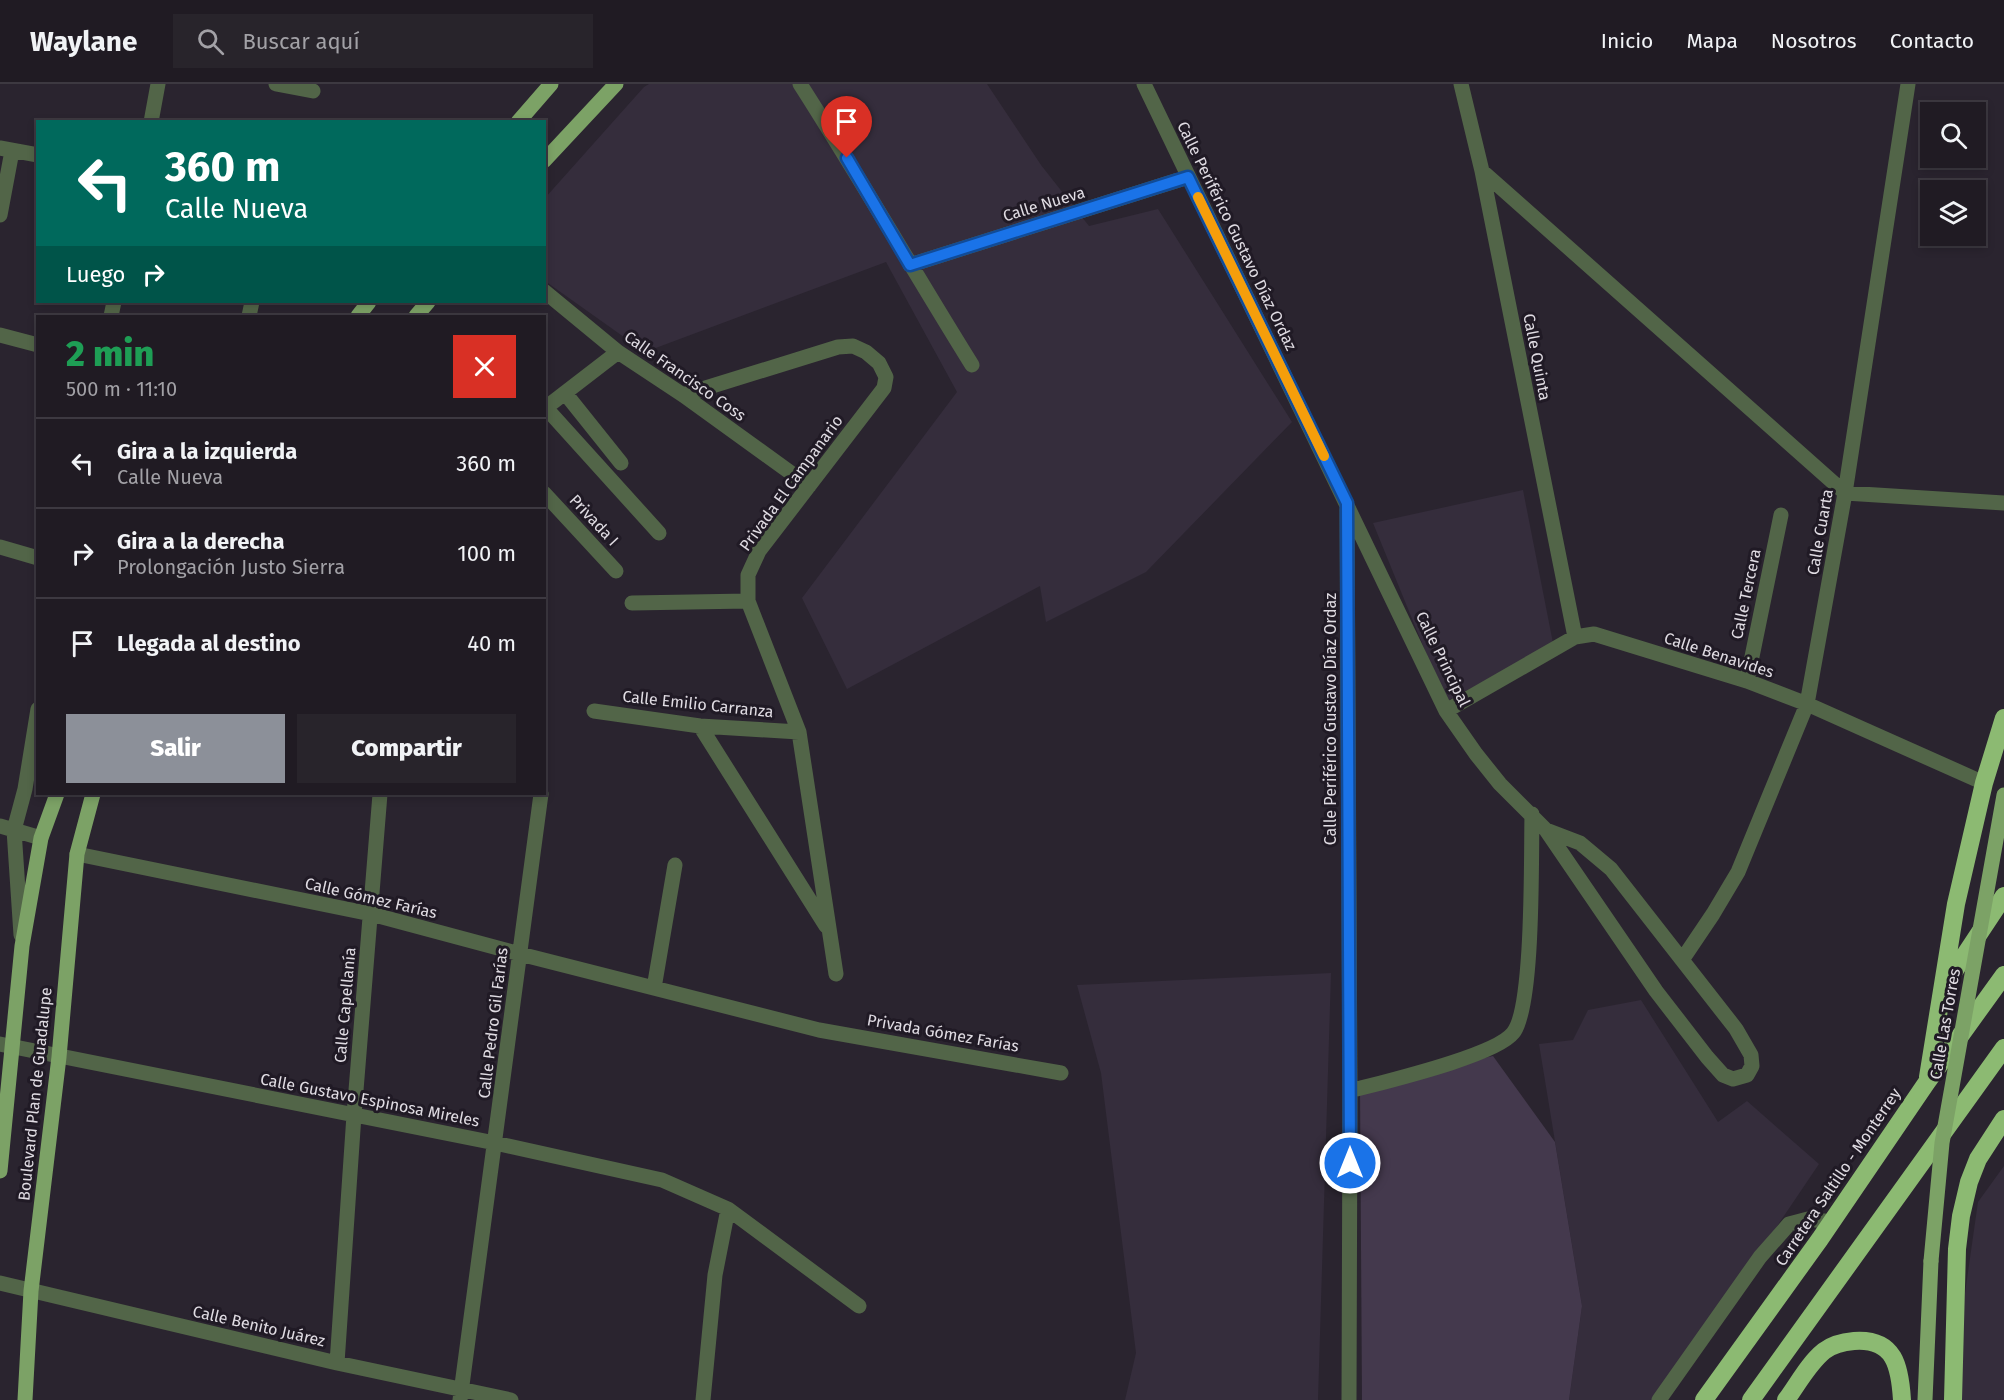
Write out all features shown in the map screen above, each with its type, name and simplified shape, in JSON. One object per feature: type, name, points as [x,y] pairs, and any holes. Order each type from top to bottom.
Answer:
[{"type":"highway","points":[[1927,1082],[1956,903],[1984,783],[2004,718]]},
{"type":"highway","points":[[1942,989],[2004,896]]},
{"type":"highway","name":"Carretera Saltillo - Monterrey","points":[[1704,1400],[1832,1222],[1927,1082],[2004,975]]},
{"type":"highway","points":[[1751,1400],[2004,1048]]},
{"type":"highway","points":[[1953,1400],[1957,1249],[1961,1216],[1969,1182],[1978,1159],[2004,1119]]},
{"type":"highway","points":[[1786,1400],[1825,1350],[1838,1343],[1866,1340],[1877,1343],[1889,1351],[1895,1360],[1902,1400]]},
{"type":"main road","points":[[520,120],[551,84]]},
{"type":"main road","points":[[546,159],[616,84]]},
{"type":"main road","points":[[359,315],[368,303]]},
{"type":"main road","points":[[417,315],[427,303]]},
{"type":"main road","name":"Boulevard Plan de Guadalupe","points":[[0,1171],[7,1045],[41,838],[57,795]]},
{"type":"main road","name":"Boulevard Plan de Guadalupe","points":[[25,1400],[31,1291],[59,1057],[76,854],[93,795]]},
{"type":"main road","name":"Calle Las Torres","points":[[1925,1400],[1931,1261],[1942,1143],[2004,795]]},
{"type":"street","points":[[151,120],[158,84]]},
{"type":"street","points":[[276,84],[313,91]]},
{"type":"street","points":[[800,84],[972,365]]},
{"type":"street","name":"Calle Periférico Gustavo Díaz Ordaz","points":[[1144,84],[1347,503],[1349,1400]]},
{"type":"street","name":"Calle Quinta","points":[[1461,84],[1482,171],[1575,637]]},
{"type":"street","name":"Calle Cuarta","points":[[1682,960],[1738,872],[1807,704],[1845,493],[1908,84]]},
{"type":"street","points":[[0,215],[6,150],[36,155]]},
{"type":"street","points":[[1482,171],[1845,493],[2004,503]]},
{"type":"street","name":"Calle Nueva","points":[[910,265],[1188,177]]},
{"type":"street","name":"Calle Francisco Coss","points":[[546,293],[618,352],[683,395],[809,486]]},
{"type":"street","points":[[0,335],[36,344]]},
{"type":"street","name":"Privada El Campanario","points":[[683,395],[838,347],[853,346],[866,352],[879,363],[886,377],[884,388],[759,551],[748,575],[748,601],[799,732],[836,974]]},
{"type":"street","points":[[546,408],[618,352]]},
{"type":"street","points":[[565,393],[621,463]]},
{"type":"street","points":[[546,410],[658,533]]},
{"type":"street","name":"Privada I","points":[[546,495],[616,571]]},
{"type":"street","name":"Calle Principal","points":[[1347,503],[1446,711],[1476,754],[1500,783],[1546,830],[1656,992],[1707,1057],[1723,1075],[1733,1079],[1747,1075],[1752,1066],[1751,1055],[1736,1029],[1611,870],[1580,843],[1546,830]]},
{"type":"street","name":"Calle Tercera","points":[[1747,681],[1781,515]]},
{"type":"street","points":[[0,547],[36,557]]},
{"type":"street","points":[[632,603],[748,601]]},
{"type":"street","name":"Calle Benavides","points":[[1575,637],[1593,634],[1747,681],[1807,704],[1984,783]]},
{"type":"street","points":[[1446,711],[1575,637]]},
{"type":"street","name":"Calle Emilio Carranza","points":[[594,711],[700,726],[799,732]]},
{"type":"street","points":[[22,946],[7,828],[25,789],[36,721]]},
{"type":"street","points":[[700,726],[829,932]]},
{"type":"street","name":"Calle Capellanía","points":[[337,1363],[380,795]]},
{"type":"street","name":"Calle Pedro Gil Farías","points":[[461,1395],[541,795]]},
{"type":"street","points":[[1350,1092],[1475,1055],[1513,1034],[1520,1021],[1528,968],[1532,814]]},
{"type":"street","points":[[7,828],[41,838]]},
{"type":"street","name":"Calle Gómez Farías","points":[[76,854],[371,914],[819,1030]]},
{"type":"street","points":[[654,988],[675,865]]},
{"type":"street","name":"Privada Gómez Farías","points":[[819,1030],[1061,1073]]},
{"type":"street","name":"Calle Gustavo Espinosa Mireles","points":[[7,1045],[495,1143],[662,1180],[728,1209],[860,1306]]},
{"type":"street","points":[[703,1400],[715,1275],[728,1209]]},
{"type":"street","points":[[1659,1400],[1760,1257],[1789,1224],[1808,1219],[1832,1222]]},
{"type":"street","name":"Calle Benito Juárez","points":[[0,1283],[337,1363],[461,1395],[511,1400]]},
{"type":"shaded area","points":[[649,84],[987,84],[1041,165],[1089,226],[1158,209],[1292,422],[1146,572],[1046,622],[1040,586],[847,689],[802,598],[957,392],[886,262],[645,352],[546,282],[546,197]]},
{"type":"shaded area","points":[[1523,490],[1553,643],[1446,702],[1373,523]]},
{"type":"shaded area","points":[[1331,973],[1318,1400],[1125,1400],[1136,1353],[1101,1073],[1077,985]]},
{"type":"shaded area","points":[[1641,1000],[1718,1122],[1747,1101],[1819,1164],[1660,1400],[1569,1400],[1582,1306],[1539,1044],[1573,1040],[1588,1010]]},
{"type":"shaded area","points":[[1493,1056],[1555,1142],[1582,1306],[1569,1400],[1362,1400],[1360,1086]]},
{"type":"shaded area","points":[[2004,1166],[2004,1400],[1960,1400],[1964,1300],[1978,1202]]},
{"type":"slow traffic","points":[[1198,197],[1324,456]]},
{"type":"route","points":[[847,158],[910,265],[1188,177],[1347,503],[1350,1163]]}]
